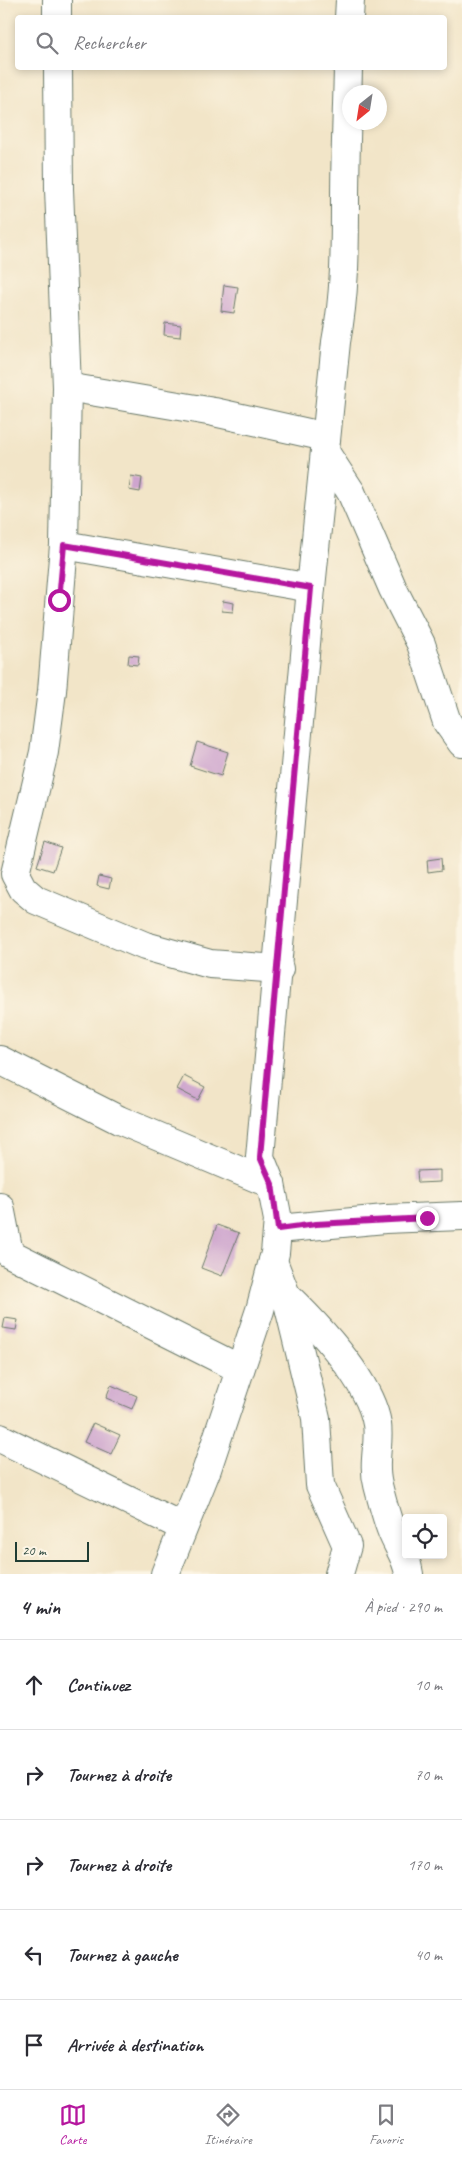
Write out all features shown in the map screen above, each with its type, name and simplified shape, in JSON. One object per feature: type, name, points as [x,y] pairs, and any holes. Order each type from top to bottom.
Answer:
[{"type":"street","points":[[57,0],[58,15]]},
{"type":"street","points":[[349,15],[350,0]]},
{"type":"street","points":[[58,70],[59,188],[67,387],[64,545],[51,700],[44,752],[15,874],[18,881],[36,900],[145,946],[210,964],[278,970]]},
{"type":"street","points":[[165,1574],[207,1469],[260,1310],[273,1261],[278,1229],[272,1184],[260,1157],[311,588],[336,342],[342,312],[346,242],[348,70]]},
{"type":"street","points":[[67,387],[214,412],[326,444],[350,492],[393,589],[422,644],[447,722],[462,743]]},
{"type":"street","points":[[64,545],[311,588]]},
{"type":"street","points":[[0,1060],[119,1120],[272,1184]]},
{"type":"street","points":[[0,1207],[5,1250],[240,1369]]},
{"type":"street","points":[[278,1229],[375,1220],[462,1216]]},
{"type":"street","points":[[273,1261],[286,1295],[316,1418],[320,1485],[347,1546],[339,1574]]},
{"type":"street","points":[[286,1295],[320,1328],[355,1376],[367,1399],[377,1424],[374,1460],[377,1484],[392,1533],[408,1565],[409,1574]]},
{"type":"street","points":[[0,1438],[183,1527]]},
{"type":"building","points":[[224,285],[238,287],[234,313],[221,311]]},
{"type":"building","points":[[165,323],[181,325],[180,337],[164,335]]},
{"type":"building","points":[[131,476],[142,478],[140,492],[129,490]]},
{"type":"building","points":[[223,601],[234,603],[233,612],[222,611]]},
{"type":"building","points":[[129,655],[139,656],[138,665],[128,664]]},
{"type":"building","points":[[197,742],[228,752],[221,776],[190,766]]},
{"type":"building","points":[[45,842],[61,848],[53,871],[37,866]]},
{"type":"building","points":[[441,858],[442,870],[428,872],[427,860]]},
{"type":"building","points":[[99,876],[111,879],[109,889],[97,886]]},
{"type":"building","points":[[184,1076],[205,1087],[198,1100],[177,1089]]},
{"type":"building","points":[[440,1170],[440,1182],[418,1183],[417,1171]]},
{"type":"building","points":[[217,1225],[239,1233],[222,1276],[201,1268]]},
{"type":"building","points":[[5,1318],[18,1320],[16,1330],[3,1328]]},
{"type":"building","points":[[111,1385],[137,1396],[132,1409],[106,1398]]},
{"type":"building","points":[[93,1423],[120,1435],[111,1454],[84,1442]]},
{"type":"route","points":[[59,600],[64,545],[311,588],[265,1119],[260,1157],[272,1184],[278,1229],[316,1224],[427,1218]]}]
